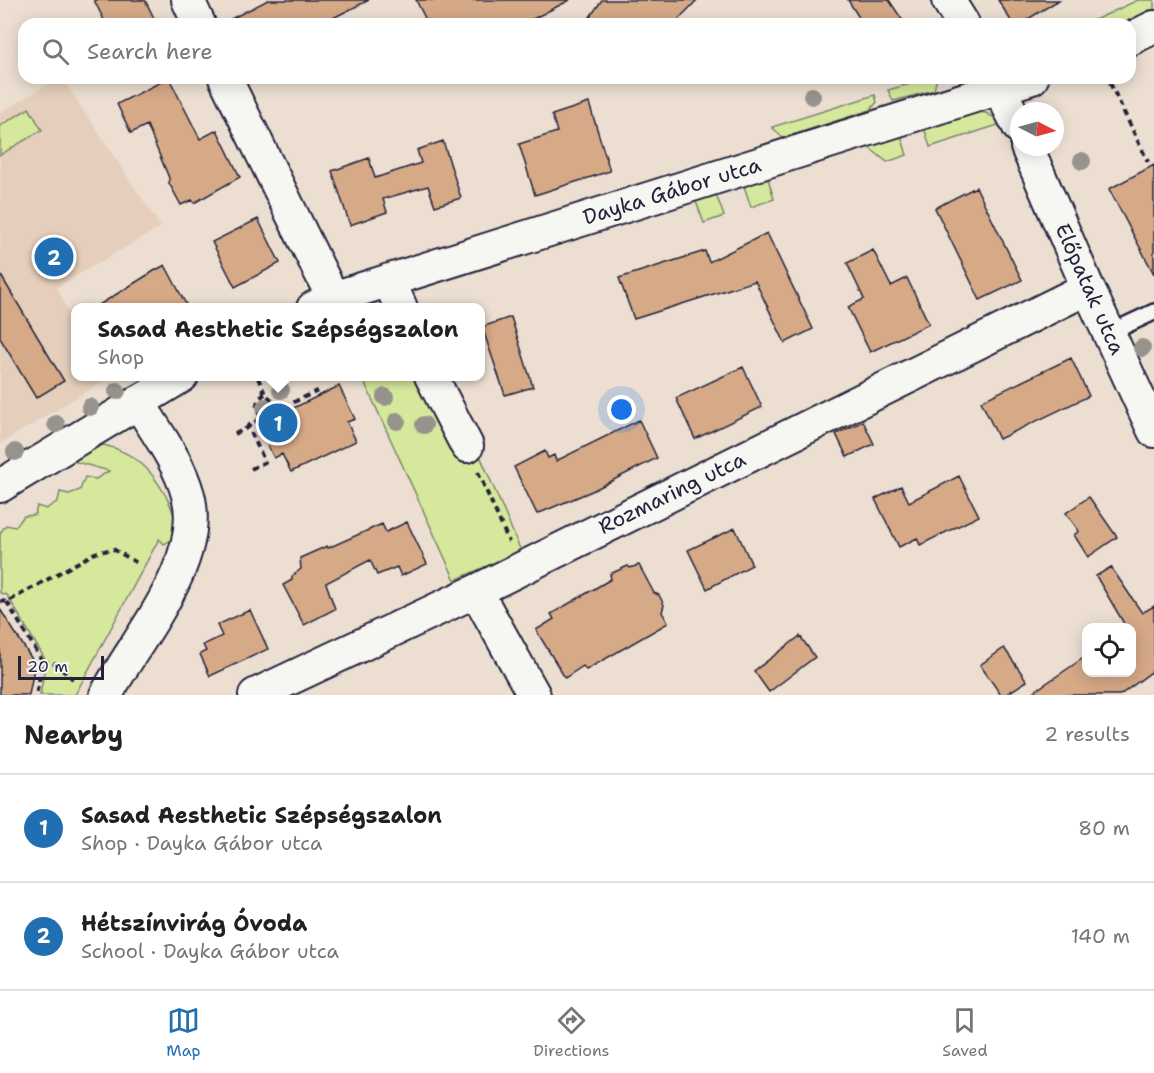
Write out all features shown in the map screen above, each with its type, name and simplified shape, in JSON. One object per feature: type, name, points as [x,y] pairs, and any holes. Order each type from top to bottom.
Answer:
[{"type":"street","points":[[188,0],[196,18]]},
{"type":"street","points":[[948,0],[959,18]]},
{"type":"street","points":[[1136,36],[1154,27]]},
{"type":"street","points":[[228,84],[323,303]]},
{"type":"street","name":"Dayka Gábor utca","points":[[323,303],[395,294],[993,84]]},
{"type":"street","points":[[997,84],[1010,110]]},
{"type":"street","name":"Előpatak utca","points":[[1031,156],[1088,288],[1154,431]]},
{"type":"street","name":"Rozmaring utca","points":[[255,695],[476,591],[1088,288]]},
{"type":"street","points":[[0,486],[174,381]]},
{"type":"street","points":[[434,381],[468,446]]},
{"type":"street","points":[[106,695],[170,591],[190,534],[189,497],[180,473],[138,402]]},
{"type":"street","points":[[476,591],[534,695]]},
{"type":"lane","points":[[1109,333],[1154,312]]},
{"type":"path","points":[[1110,84],[1148,162]]},
{"type":"path","points":[[259,381],[265,394],[281,408],[322,389]]},
{"type":"path","points":[[236,434],[262,418],[256,404],[258,399],[265,394]]},
{"type":"path","points":[[249,427],[265,462],[251,469]]},
{"type":"path","points":[[468,446],[519,568]]},
{"type":"path","points":[[0,601],[7,602],[95,553],[113,549],[139,564]]},
{"type":"path","points":[[7,602],[43,662],[36,695]]},
{"type":"path","points":[[43,662],[53,662],[73,679]]},
{"type":"shaded area","points":[[48,84],[66,84],[161,227],[57,287],[71,317],[71,381],[102,382],[0,444],[0,113]]},
{"type":"green space","points":[[1138,0],[1154,0],[1154,11],[1136,19],[1099,18]]},
{"type":"green space","points":[[910,84],[936,84],[934,90],[893,101],[888,90]]},
{"type":"green space","points":[[875,95],[877,102],[870,110],[783,138],[772,127]]},
{"type":"green space","points":[[29,108],[42,130],[0,155],[0,126]]},
{"type":"green space","points":[[966,111],[986,113],[1004,123],[930,147],[923,124]]},
{"type":"green space","points":[[900,132],[907,155],[887,162],[863,143]]},
{"type":"green space","points":[[767,175],[774,199],[751,207],[743,183]]},
{"type":"green space","points":[[715,192],[724,216],[704,223],[695,199]]},
{"type":"green space","points":[[364,381],[429,381],[472,437],[521,551],[455,580]]},
{"type":"green space","points":[[104,445],[132,457],[152,475],[171,507],[176,530],[172,538],[164,544],[159,539],[75,695],[40,695],[46,661],[7,595],[0,593],[0,533],[6,525],[15,527],[24,516],[35,515],[37,506],[46,509],[58,501],[60,492],[69,494],[80,490],[85,477],[96,479],[109,471],[73,461]]},
{"type":"building","points":[[94,0],[145,0],[154,18],[103,18]]},
{"type":"building","points":[[268,0],[369,0],[333,18],[233,18]]},
{"type":"building","points":[[416,0],[570,0],[535,18],[425,18]]},
{"type":"building","points":[[602,0],[697,0],[680,18],[589,18]]},
{"type":"building","points":[[848,0],[889,0],[901,18],[859,18]]},
{"type":"building","points":[[998,0],[1059,0],[1030,18],[1009,18]]},
{"type":"building","points":[[157,84],[172,84],[200,139],[217,130],[240,177],[194,203],[192,200],[181,205],[169,183],[147,125],[131,133],[117,104]]},
{"type":"building","points":[[589,103],[610,171],[535,195],[519,144],[557,132],[552,115]]},
{"type":"building","points":[[443,141],[461,198],[435,206],[428,186],[383,199],[387,212],[350,225],[332,171],[369,158],[375,178],[421,163],[417,150]]},
{"type":"building","points":[[1154,165],[1154,274],[1109,189]]},
{"type":"building","points":[[976,187],[1022,280],[980,300],[935,208]]},
{"type":"building","points":[[258,219],[280,263],[235,287],[212,242]]},
{"type":"building","points":[[767,233],[813,329],[785,343],[755,281],[634,319],[619,278],[705,251],[709,262]]},
{"type":"building","points":[[873,250],[891,286],[907,278],[929,324],[870,352],[848,307],[864,299],[847,263]]},
{"type":"building","points":[[165,265],[185,303],[102,303]]},
{"type":"building","points":[[0,274],[64,381],[36,398],[0,338]]},
{"type":"building","points":[[511,317],[533,387],[505,395],[485,336],[485,326]]},
{"type":"building","points":[[1071,358],[1089,396],[999,439],[981,401]]},
{"type":"building","points":[[743,367],[762,407],[695,439],[676,398]]},
{"type":"building","points":[[339,386],[355,419],[347,422],[356,441],[291,472],[282,454],[274,458],[258,425]]},
{"type":"building","points":[[639,420],[657,458],[592,491],[537,514],[514,467],[545,451],[548,458],[554,455],[556,461]]},
{"type":"building","points":[[863,421],[874,444],[847,457],[836,434]]},
{"type":"building","points":[[959,476],[979,516],[920,545],[917,538],[899,547],[875,499],[901,486],[909,502]]},
{"type":"building","points":[[1089,497],[1117,537],[1088,557],[1074,535],[1079,531],[1066,513]]},
{"type":"building","points":[[407,522],[427,564],[401,576],[397,567],[377,575],[370,560],[326,583],[335,609],[304,625],[283,585],[292,580],[292,576],[301,569],[300,558],[382,524],[386,532]]},
{"type":"building","points":[[735,528],[752,565],[707,589],[688,550]]},
{"type":"building","points":[[639,565],[654,593],[659,595],[664,605],[662,612],[668,623],[586,670],[583,666],[565,678],[536,630],[554,619],[551,614],[611,579],[610,574],[628,566],[630,568]]},
{"type":"building","points":[[1111,567],[1142,613],[1154,606],[1154,670],[1120,695],[1029,695],[1082,659],[1082,677],[1136,677],[1136,623],[1124,623],[1096,576]]},
{"type":"building","points":[[0,609],[35,664],[29,695],[0,695]]},
{"type":"building","points":[[250,610],[268,649],[210,676],[200,654],[206,651],[203,645],[222,636],[217,625]]},
{"type":"building","points":[[800,636],[815,657],[769,692],[754,671]]},
{"type":"building","points":[[1004,648],[1027,681],[1005,695],[1001,695],[980,665]]},
{"type":"place","name":"Hétszínvirág Óvoda","points":[[54,257]]},
{"type":"place","name":"Sasad Aesthetic Szépségszalon","points":[[278,423]]}]
